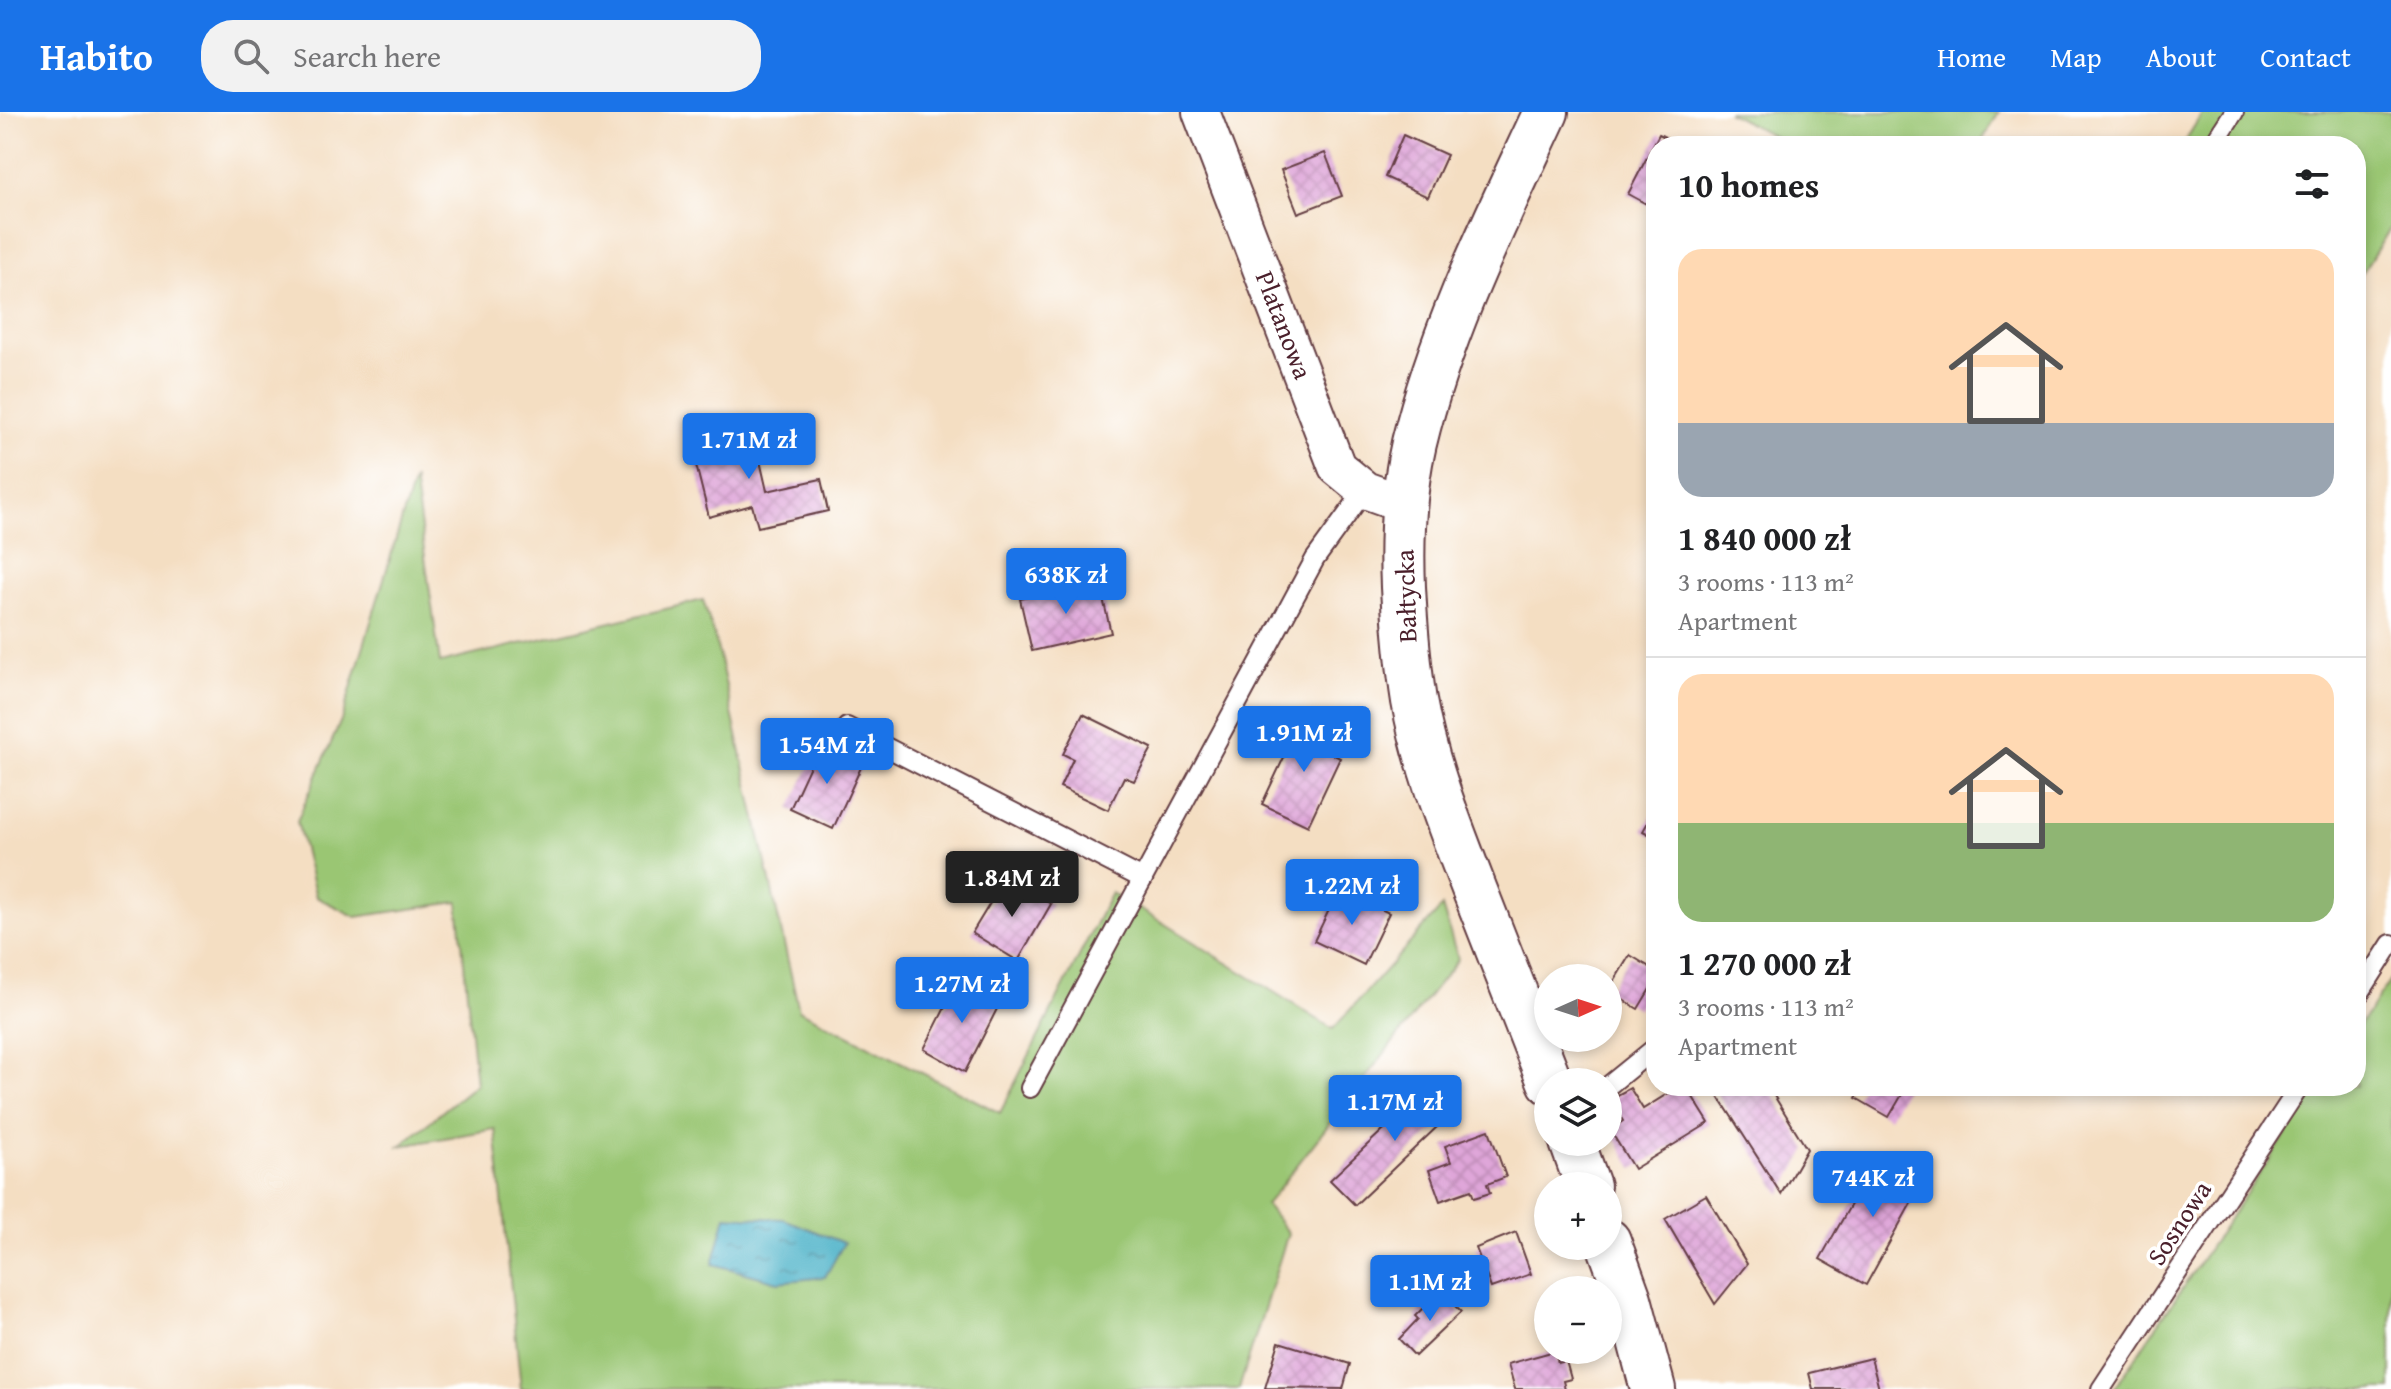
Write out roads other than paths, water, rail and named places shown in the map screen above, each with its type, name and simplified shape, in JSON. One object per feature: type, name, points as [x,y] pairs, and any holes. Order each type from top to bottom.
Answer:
[{"type":"street","name":"Platanowa","points":[[1201,112],[1337,467],[1384,497]]},
{"type":"street","name":"Bałtycka","points":[[1545,1068],[1432,774],[1415,703],[1384,497],[1414,444],[1437,364],[1465,289],[1546,112]]},
{"type":"street","points":[[1615,1260],[1629,1299],[1653,1389]]},
{"type":"lane","points":[[2218,136],[2234,112]]},
{"type":"lane","points":[[1030,1088],[1315,559],[1384,497]]},
{"type":"lane","points":[[847,727],[1143,879]]},
{"type":"lane","points":[[2366,983],[2391,944]]},
{"type":"lane","points":[[1622,1075],[1646,1055]]},
{"type":"lane","name":"Sosnowa","points":[[2101,1389],[2293,1096]]},
{"type":"water","points":[[726,1216],[784,1219],[844,1243],[825,1277],[778,1282],[713,1264]]}]
